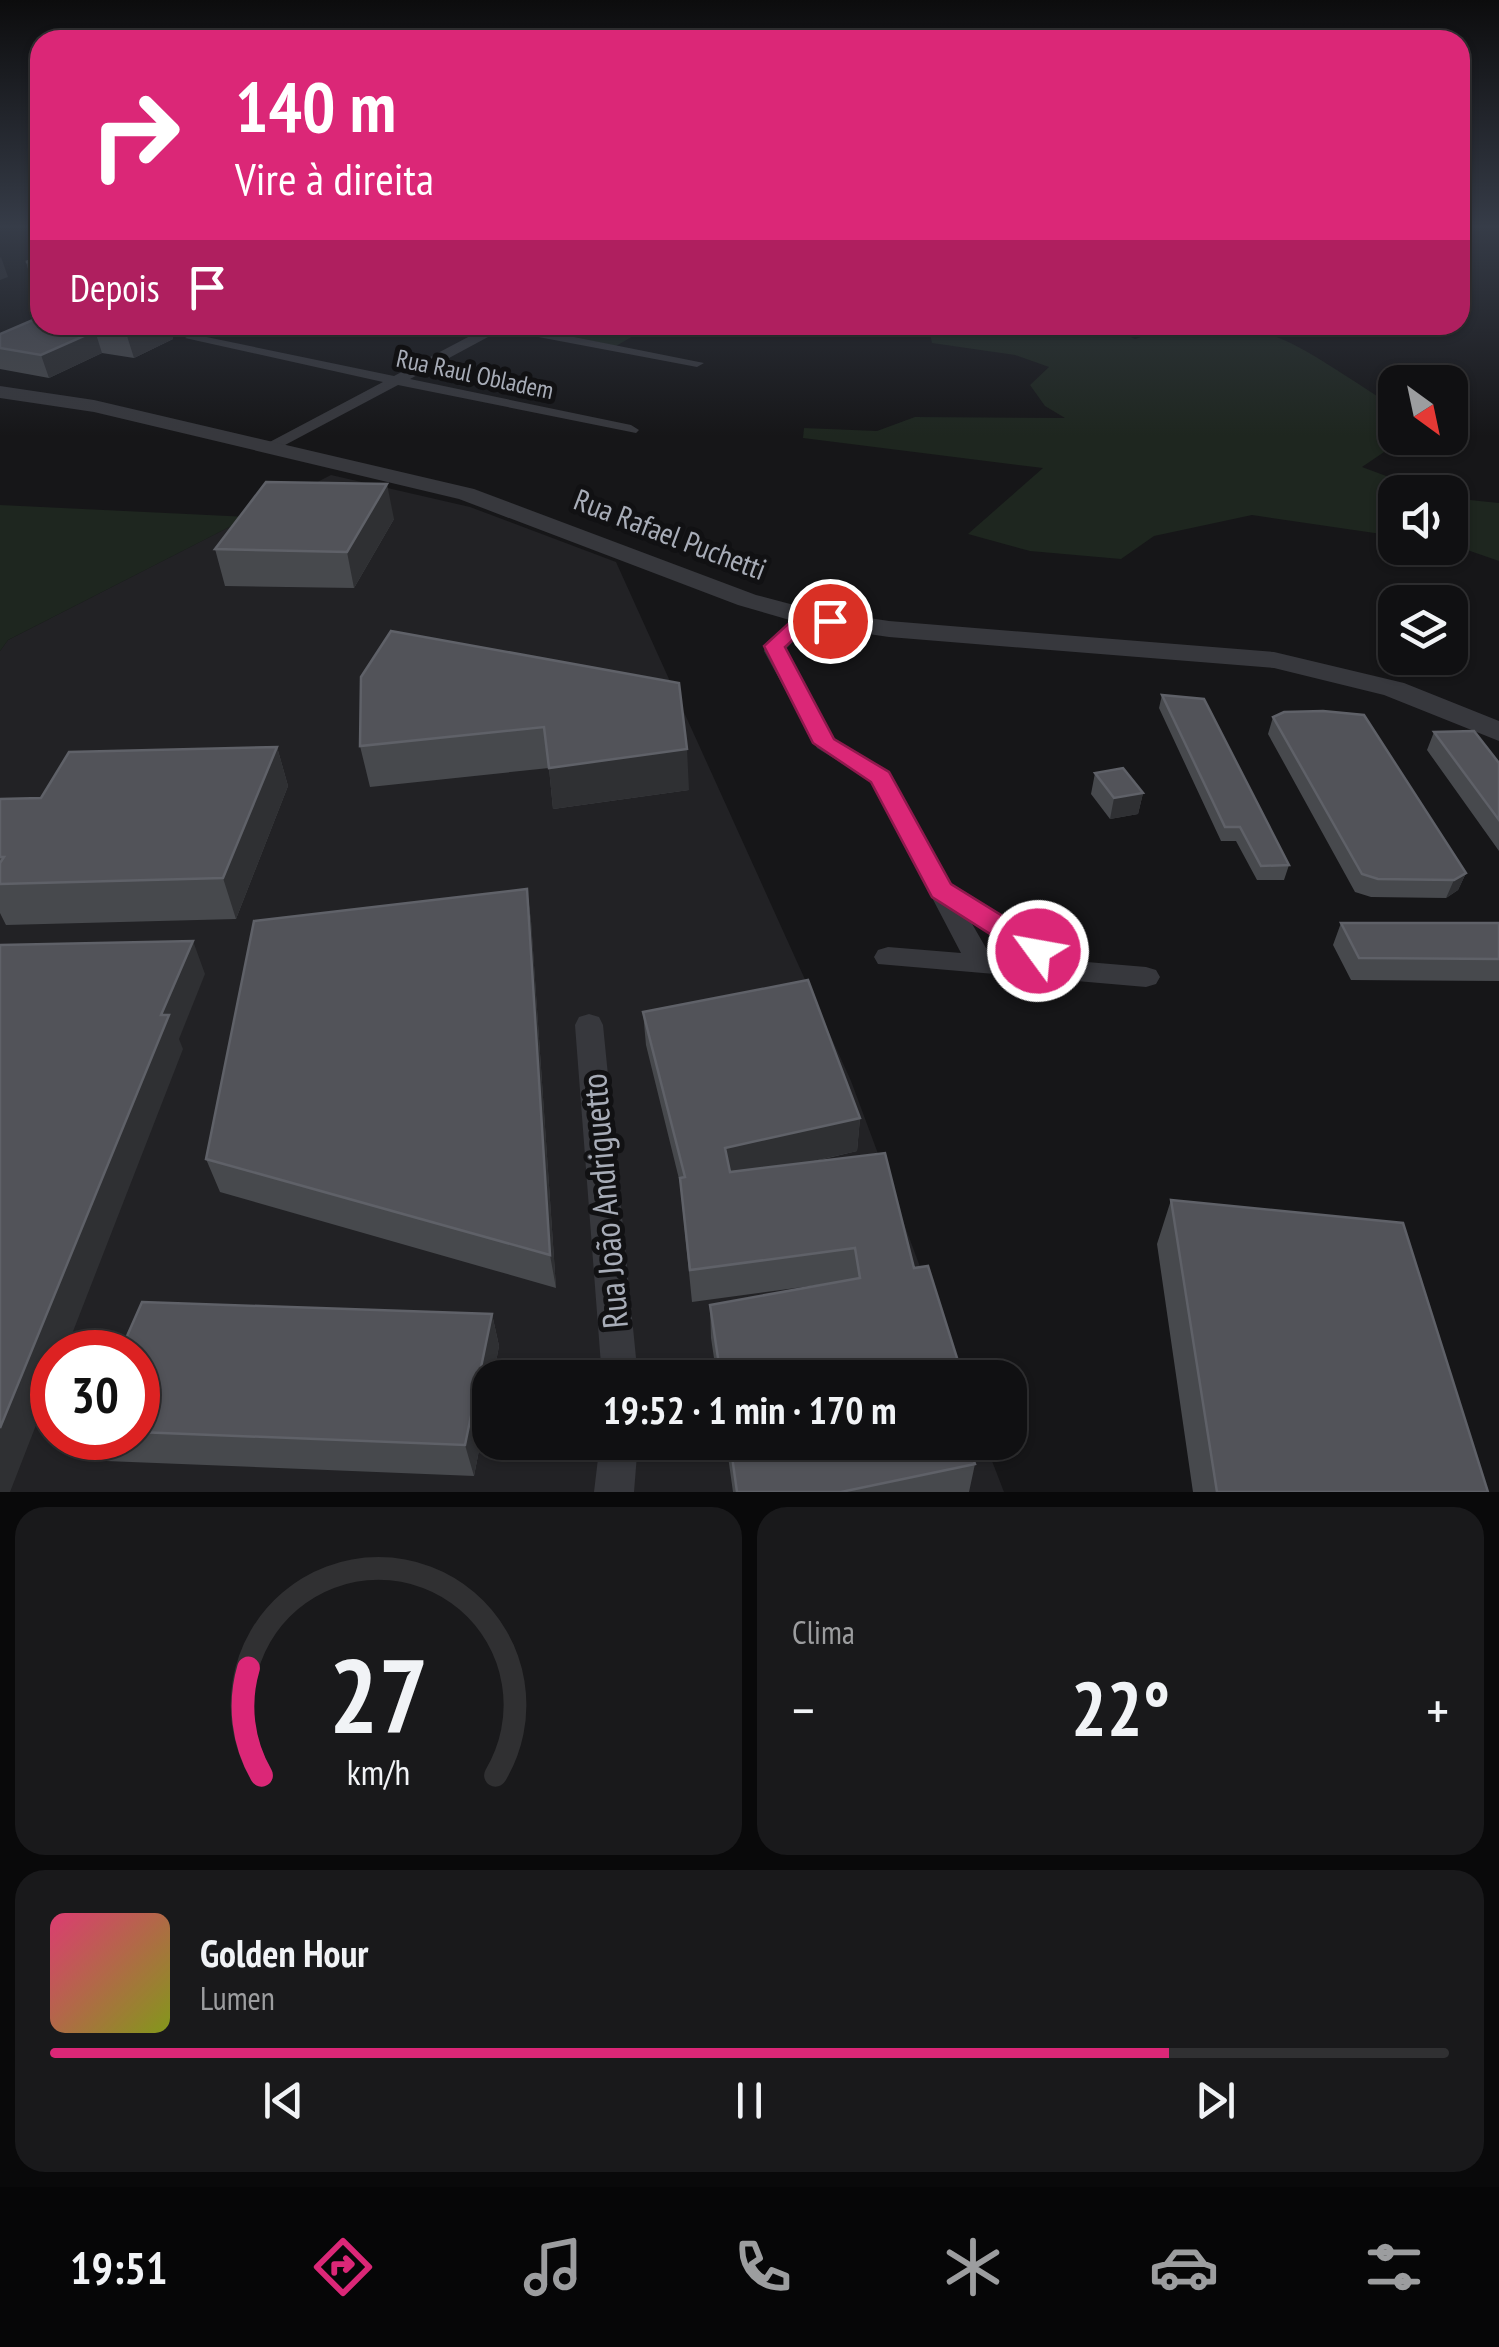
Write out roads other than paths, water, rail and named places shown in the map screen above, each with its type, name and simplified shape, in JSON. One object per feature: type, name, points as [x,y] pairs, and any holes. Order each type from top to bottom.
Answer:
[{"type":"street","points":[[270,448],[482,335]]},
{"type":"street","points":[[547,335],[697,363]]},
{"type":"street","name":"Rua Raul Obladem","points":[[192,338],[631,430]]},
{"type":"street","name":"Rua Rafael Puchetti","points":[[0,392],[72,401],[484,499],[747,600],[807,617],[889,629],[1274,660],[1394,689],[1499,732]]},
{"type":"street","points":[[807,617],[774,646],[774,651],[825,743],[880,778],[981,964]]},
{"type":"street","points":[[941,890],[1070,971]]},
{"type":"street","points":[[888,957],[1146,977]]},
{"type":"street","name":"Rua João Andriguetto","points":[[589,1025],[618,1360]]},
{"type":"street","points":[[614,1492],[617,1460]]}]
